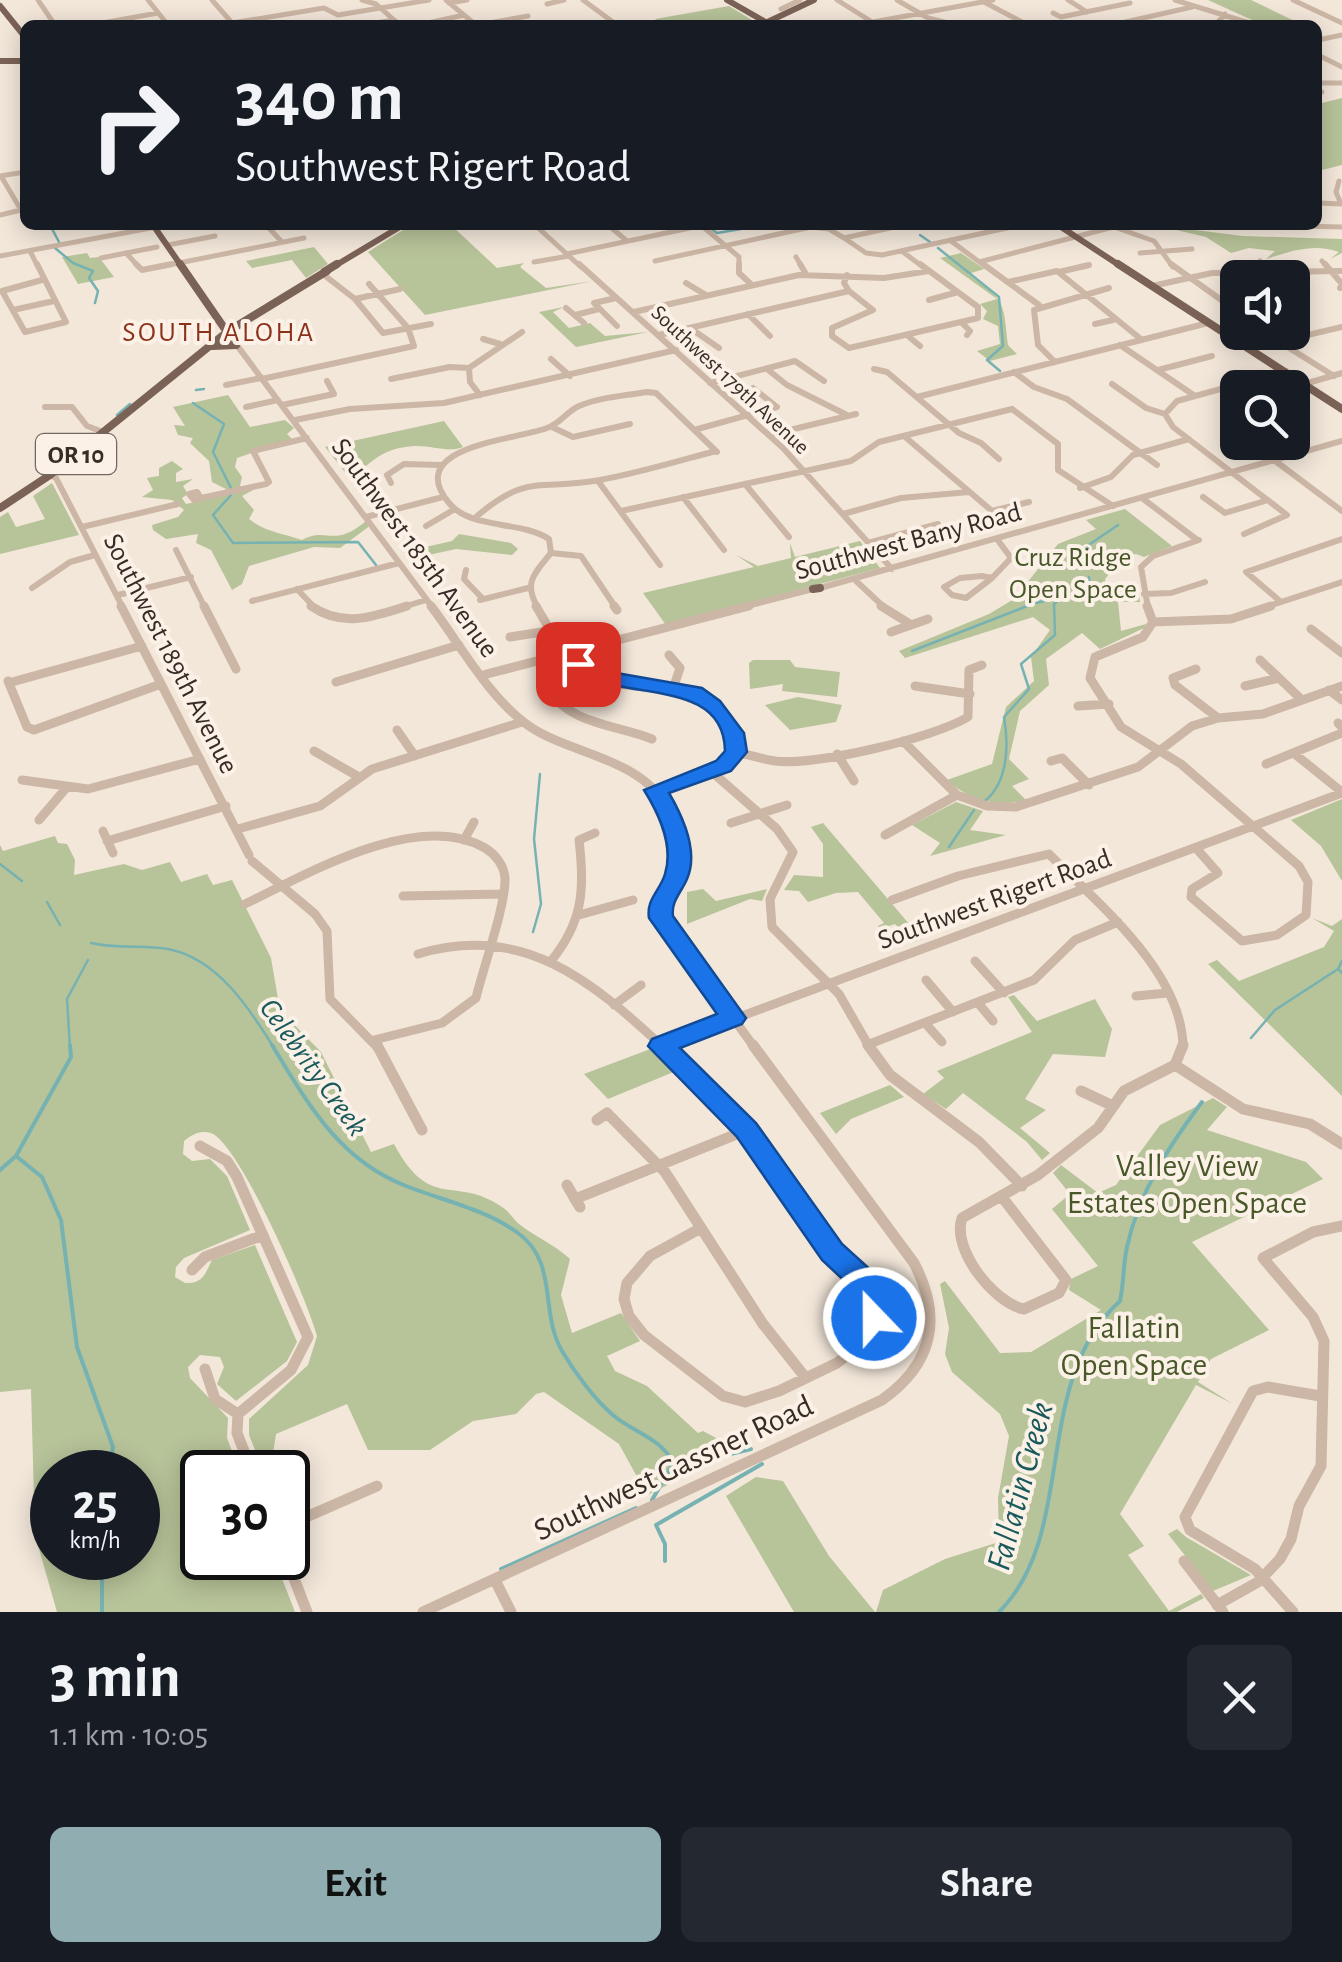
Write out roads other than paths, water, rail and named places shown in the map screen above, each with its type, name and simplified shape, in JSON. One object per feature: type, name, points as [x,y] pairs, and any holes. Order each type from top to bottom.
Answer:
[{"type":"main road","points":[[726,0],[760,20]]},
{"type":"main road","points":[[752,14],[770,16],[799,2],[814,0]]},
{"type":"main road","points":[[772,20],[799,2]]},
{"type":"main road","points":[[1,9],[20,32]]},
{"type":"main road","name":"Southwest 185th Avenue","points":[[157,230],[227,332]]},
{"type":"main road","name":"OR 10","points":[[1,506],[50,476],[227,332],[395,230]]},
{"type":"main road","points":[[1066,230],[1220,331]]},
{"type":"main road","points":[[219,321],[244,322]]},
{"type":"main road","points":[[208,348],[236,345]]},
{"type":"main road","points":[[1250,350],[1281,370]]},
{"type":"main road","points":[[1310,388],[1342,409]]},
{"type":"street","points":[[148,0],[164,20]]},
{"type":"street","points":[[212,0],[230,20]]},
{"type":"street","points":[[363,0],[381,8],[394,20]]},
{"type":"street","points":[[248,20],[325,8],[336,15],[429,0]]},
{"type":"street","points":[[448,2],[467,0]]},
{"type":"street","points":[[547,4],[564,0]]},
{"type":"street","points":[[583,0],[609,20]]},
{"type":"street","points":[[837,0],[870,20]]},
{"type":"street","points":[[897,0],[940,20]]},
{"type":"street","points":[[955,0],[964,5]]},
{"type":"street","points":[[890,20],[993,0]]},
{"type":"street","points":[[1068,0],[1088,12]]},
{"type":"street","points":[[1175,0],[1242,20]]},
{"type":"street","points":[[1293,0],[1342,23]]},
{"type":"street","points":[[448,2],[470,20]]},
{"type":"street","points":[[780,9],[799,2]]},
{"type":"street","points":[[984,2],[1017,20]]},
{"type":"street","points":[[1053,13],[1063,18],[1130,3]]},
{"type":"street","points":[[1134,20],[1192,7]]},
{"type":"street","points":[[124,20],[158,13]]},
{"type":"street","points":[[271,14],[276,20]]},
{"type":"street","points":[[1223,20],[1225,14]]},
{"type":"street","points":[[441,20],[464,15]]},
{"type":"street","points":[[505,20],[528,16]]},
{"type":"street","points":[[0,176],[20,211],[0,215]]},
{"type":"street","points":[[1339,181],[1336,192],[1341,204]]},
{"type":"street","points":[[0,256],[134,230]]},
{"type":"street","points":[[271,230],[282,242]]},
{"type":"street","name":"Southwest 179th Avenue","points":[[540,230],[770,436],[892,569]]},
{"type":"street","points":[[614,230],[627,241]]},
{"type":"street","points":[[534,262],[679,230]]},
{"type":"street","points":[[708,230],[739,257],[739,274],[752,285]]},
{"type":"street","points":[[655,261],[797,230]]},
{"type":"street","points":[[831,230],[874,254],[903,252],[998,230]]},
{"type":"street","points":[[844,238],[881,230]]},
{"type":"street","points":[[968,230],[976,235]]},
{"type":"street","points":[[979,262],[1107,230]]},
{"type":"street","points":[[1129,230],[1154,240],[1171,265],[1220,299]]},
{"type":"street","points":[[168,245],[215,236]]},
{"type":"street","points":[[126,253],[139,270],[304,238]]},
{"type":"street","points":[[951,241],[1039,305]]},
{"type":"street","points":[[101,258],[157,247]]},
{"type":"street","points":[[1140,253],[1192,250]]},
{"type":"street","points":[[30,251],[65,324],[24,332],[4,289],[42,280]]},
{"type":"street","points":[[847,275],[844,284],[849,291],[873,310],[832,328],[832,336],[852,348],[975,320],[981,310],[903,252]]},
{"type":"street","points":[[796,258],[806,274]]},
{"type":"street","points":[[1322,260],[1342,284],[1340,288]]},
{"type":"street","points":[[1008,282],[1089,265]]},
{"type":"street","points":[[634,312],[806,274],[894,277],[928,270]]},
{"type":"street","points":[[1310,273],[1342,271]]},
{"type":"street","points":[[1058,272],[1089,293],[1113,320],[1142,340]]},
{"type":"street","points":[[1152,286],[1220,273]]},
{"type":"street","points":[[321,277],[355,299],[383,334],[431,324]]},
{"type":"street","points":[[686,282],[706,295]]},
{"type":"street","points":[[226,385],[415,344],[408,328],[369,284]]},
{"type":"street","points":[[1055,362],[1038,345],[1034,314],[1039,305],[1109,288]]},
{"type":"street","points":[[355,299],[400,289]]},
{"type":"street","points":[[659,335],[849,291]]},
{"type":"street","points":[[929,300],[958,292]]},
{"type":"street","points":[[616,298],[595,302],[617,326]]},
{"type":"street","points":[[13,310],[54,301]]},
{"type":"street","points":[[566,308],[584,323]]},
{"type":"street","points":[[575,315],[599,310]]},
{"type":"street","points":[[748,314],[770,336]]},
{"type":"street","points":[[1095,324],[1113,320]]},
{"type":"street","points":[[962,323],[970,331],[967,336]]},
{"type":"street","points":[[917,397],[1208,323]]},
{"type":"street","points":[[1310,334],[1342,327]]},
{"type":"street","points":[[690,328],[719,348]]},
{"type":"street","name":"Southwest 185th Avenue","points":[[227,332],[458,645],[522,722],[554,741],[631,771],[656,790]]},
{"type":"street","points":[[391,379],[450,367],[469,368],[522,332]]},
{"type":"street","points":[[908,336],[920,346]]},
{"type":"street","points":[[484,339],[500,344]]},
{"type":"street","points":[[1120,345],[1194,396]]},
{"type":"street","points":[[295,420],[350,409],[426,406],[676,350]]},
{"type":"street","points":[[1294,350],[1338,375]]},
{"type":"street","points":[[1158,370],[1212,356]]},
{"type":"street","points":[[551,359],[570,376]]},
{"type":"street","points":[[710,382],[798,362],[824,381]]},
{"type":"street","points":[[469,368],[470,382],[480,396]]},
{"type":"street","points":[[767,369],[787,385],[846,414]]},
{"type":"street","points":[[874,369],[887,372],[998,460]]},
{"type":"street","points":[[968,371],[976,382]]},
{"type":"street","points":[[1014,372],[1034,388],[1066,399],[1157,465]]},
{"type":"street","points":[[1310,382],[1338,375]]},
{"type":"street","points":[[246,407],[334,394],[327,380]]},
{"type":"street","points":[[1112,384],[1146,408],[1166,414],[1172,427],[1287,515],[1244,534]]},
{"type":"street","points":[[694,430],[777,407],[753,388]]},
{"type":"street","points":[[1166,414],[1177,402],[1220,389]]},
{"type":"street","points":[[392,483],[387,475],[398,466],[442,465],[468,448],[552,426],[576,408],[651,391],[716,452],[598,481],[523,484],[504,492],[476,517]]},
{"type":"street","points":[[45,408],[72,408],[86,426],[103,432]]},
{"type":"street","points":[[621,511],[854,460],[866,448],[1012,409],[1058,444],[1058,470],[1080,488],[1113,506]]},
{"type":"street","points":[[770,436],[856,414]]},
{"type":"street","points":[[552,426],[573,437],[630,424]]},
{"type":"street","points":[[904,436],[995,512],[1029,502]]},
{"type":"street","points":[[201,498],[269,482],[253,451],[307,438]]},
{"type":"street","points":[[1080,488],[1104,481],[1118,461],[1189,439]]},
{"type":"street","name":"Southwest Bany Road","points":[[1310,450],[1342,441]]},
{"type":"street","points":[[1274,460],[1342,510]]},
{"type":"street","name":"Southwest Bany Road","points":[[483,675],[892,569],[1274,460]]},
{"type":"street","points":[[442,465],[436,478],[442,495],[454,509],[540,531],[551,541],[551,553],[528,588],[481,599],[464,578],[466,570]]},
{"type":"street","name":"Southwest 189th Avenue","points":[[50,476],[118,595],[251,858],[278,887],[315,914],[326,930],[330,998],[339,1014],[374,1040],[422,1130]]},
{"type":"street","points":[[598,481],[660,565]]},
{"type":"street","points":[[745,484],[789,536]]},
{"type":"street","points":[[894,490],[901,498]]},
{"type":"street","points":[[843,514],[901,498],[969,492]]},
{"type":"street","points":[[365,516],[442,495]]},
{"type":"street","points":[[1203,496],[1225,512],[1268,500]]},
{"type":"street","points":[[684,497],[724,550]]},
{"type":"street","points":[[1142,498],[1198,540],[1149,558],[1140,571],[1153,622]]},
{"type":"street","points":[[82,527],[178,504]]},
{"type":"street","points":[[426,526],[454,509]]},
{"type":"street","points":[[868,543],[938,524]]},
{"type":"street","points":[[1282,602],[1246,572],[1342,539]]},
{"type":"street","points":[[992,578],[966,576],[944,587],[952,595],[966,598],[992,578],[1011,558],[997,540]]},
{"type":"street","points":[[176,550],[236,669]]},
{"type":"street","points":[[551,553],[581,556],[617,610]]},
{"type":"street","points":[[32,588],[70,562],[95,555]]},
{"type":"street","points":[[252,601],[400,563]]},
{"type":"street","points":[[118,595],[191,576]]},
{"type":"street","points":[[854,579],[874,600],[910,624]]},
{"type":"street","points":[[1153,622],[1214,622],[1342,582]]},
{"type":"street","points":[[1144,594],[1201,587]]},
{"type":"street","points":[[528,588],[587,673]]},
{"type":"street","points":[[297,589],[314,612],[335,620],[358,619],[426,600]]},
{"type":"street","points":[[890,632],[928,619]]},
{"type":"street","points":[[1153,622],[1143,637],[1102,652],[1090,664],[1090,678],[1122,728],[1158,750],[1299,866],[1308,882],[1308,908],[1301,922],[1259,941],[1242,942],[1191,898],[1192,889],[1218,873],[1196,848]]},
{"type":"street","points":[[1311,628],[1342,653]]},
{"type":"street","points":[[510,636],[554,630]]},
{"type":"street","points":[[336,682],[458,645]]},
{"type":"street","points":[[142,646],[10,682],[32,730],[90,715],[115,699],[161,684]]},
{"type":"street","points":[[669,655],[680,668],[674,686]]},
{"type":"street","points":[[1260,660],[1276,673],[1275,679]]},
{"type":"street","points":[[736,752],[787,762],[945,731],[964,720],[971,710],[969,670],[982,665]]},
{"type":"street","points":[[1196,668],[1173,678],[1174,685],[1218,718]]},
{"type":"street","points":[[652,739],[571,713],[547,688],[587,673],[674,686],[712,706],[736,738],[736,752]]},
{"type":"street","points":[[1245,686],[1275,679]]},
{"type":"street","points":[[1275,679],[1302,700]]},
{"type":"street","points":[[915,686],[970,694]]},
{"type":"street","points":[[902,741],[954,793],[980,805],[1008,808],[1138,767],[1184,729],[1218,718],[1254,717],[1342,686]]},
{"type":"street","points":[[1330,690],[1342,700]]},
{"type":"street","points":[[1078,706],[1109,704]]},
{"type":"street","points":[[238,830],[320,806],[359,777],[522,722]]},
{"type":"street","points":[[1266,764],[1296,755],[1341,728]]},
{"type":"street","points":[[396,730],[415,756]]},
{"type":"street","points":[[314,751],[359,777]]},
{"type":"street","points":[[736,752],[712,772],[656,790],[672,818],[679,857],[677,875],[660,906],[662,918],[918,1269],[934,1312],[929,1351]]},
{"type":"street","points":[[836,754],[854,781]]},
{"type":"street","points":[[1296,755],[1342,793]]},
{"type":"street","points":[[1051,761],[1067,756],[1089,784]]},
{"type":"street","points":[[22,780],[99,787],[200,759]]},
{"type":"street","points":[[712,772],[736,798],[761,813],[793,852],[770,899],[772,927],[829,982],[890,1075],[978,1142],[1022,1186]]},
{"type":"street","points":[[39,820],[67,787]]},
{"type":"street","points":[[885,835],[954,793]]},
{"type":"street","name":"Southwest Rigert Road","points":[[661,1046],[1342,793]]},
{"type":"street","points":[[730,823],[787,805]]},
{"type":"street","points":[[113,853],[105,836],[226,806]]},
{"type":"street","points":[[464,840],[474,822]]},
{"type":"street","points":[[550,960],[577,931],[586,876],[578,843],[595,833]]},
{"type":"street","points":[[245,904],[311,870],[394,844],[429,838],[464,840],[490,848],[505,871],[502,894],[482,984],[468,1008],[442,1023],[374,1040]]},
{"type":"street","points":[[892,900],[909,891],[1045,853],[1150,958],[1185,1040],[1175,1065],[1131,1087],[1111,1106],[1098,1128],[1022,1186],[970,1212],[959,1225],[964,1251],[1009,1306],[1024,1309],[1059,1293],[1066,1284],[1064,1275],[1002,1197]]},
{"type":"street","points":[[403,896],[502,894]]},
{"type":"street","points":[[580,916],[633,900]]},
{"type":"street","points":[[867,1045],[1044,975],[1075,940],[1118,922]]},
{"type":"street","points":[[418,954],[450,946],[522,949],[550,960],[614,1005],[661,1046],[747,1130],[832,1252],[864,1282],[872,1301],[873,1323],[861,1346],[751,1402],[735,1402],[637,1326],[630,1313],[627,1286],[638,1263],[669,1240],[701,1228]]},
{"type":"street","points":[[975,961],[1004,993]]},
{"type":"street","points":[[926,980],[953,1012]]},
{"type":"street","points":[[614,1005],[641,985]]},
{"type":"street","points":[[1136,996],[1167,993]]},
{"type":"street","points":[[978,1003],[993,1020]]},
{"type":"street","points":[[925,1023],[942,1042]]},
{"type":"street","points":[[1175,1065],[1243,1109],[1310,1124],[1342,1144]]},
{"type":"street","points":[[1082,1091],[1111,1106]]},
{"type":"street","points":[[607,1113],[659,1165],[763,1324],[805,1377]]},
{"type":"street","points":[[567,1185],[577,1203],[747,1130]]},
{"type":"street","points":[[200,1146],[230,1166],[308,1337],[306,1350],[294,1367],[238,1414],[237,1433],[244,1450]]},
{"type":"street","points":[[1184,1561],[1220,1608],[1264,1576],[1286,1550],[1299,1506],[1321,1466],[1320,1396],[1325,1352],[1320,1329],[1263,1258],[1320,1229],[1342,1226]]},
{"type":"street","points":[[192,1270],[205,1257],[263,1235]]},
{"type":"street","name":"Southwest Gassner Road","points":[[423,1612],[882,1400],[913,1377],[929,1351]]},
{"type":"street","points":[[205,1369],[215,1399],[238,1414]]},
{"type":"street","points":[[1293,1612],[1264,1576],[1190,1530],[1186,1508],[1253,1390],[1268,1387],[1320,1396]]},
{"type":"street","points":[[310,1515],[377,1486]]},
{"type":"street","points":[[295,1580],[307,1612]]},
{"type":"street","points":[[496,1580],[511,1612]]},
{"type":"waterway","points":[[53,230],[59,242]]},
{"type":"waterway","points":[[713,230],[735,230]]},
{"type":"waterway","points":[[920,235],[930,242]]},
{"type":"waterway","points":[[55,248],[73,263],[93,271],[89,278],[98,291],[95,303]]},
{"type":"waterway","points":[[938,248],[999,297],[1003,346],[987,360],[1000,371]]},
{"type":"waterway","points":[[196,390],[204,389]]},
{"type":"waterway","points":[[193,403],[224,424],[213,452],[231,488]]},
{"type":"waterway","points":[[117,415],[130,404]]},
{"type":"waterway","points":[[231,495],[213,515],[233,543],[358,542],[376,565]]},
{"type":"waterway","points":[[1084,555],[1090,544],[1118,525]]},
{"type":"waterway","points":[[1061,598],[1079,594],[1089,585],[1089,577]]},
{"type":"waterway","points":[[912,651],[1035,603],[1061,598]]},
{"type":"waterway","points":[[985,801],[998,784],[1005,762],[1004,717],[1029,689],[1021,664],[1055,635],[1054,604],[1061,598]]},
{"type":"waterway","points":[[533,932],[541,904],[534,839],[540,774]]},
{"type":"waterway","points":[[949,847],[974,810]]},
{"type":"waterway","name":"Celebrity Creek","points":[[0,864],[22,881]]},
{"type":"waterway","name":"Celebrity Creek","points":[[47,902],[60,925]]},
{"type":"waterway","name":"Celebrity Creek","points":[[91,943],[168,949],[202,963],[243,1002],[274,1048]]},
{"type":"waterway","points":[[70,1048],[67,999],[88,960]]},
{"type":"waterway","points":[[1338,969],[1342,961]]},
{"type":"waterway","name":"Fallatin Creek","points":[[1251,1038],[1275,1010],[1338,969]]},
{"type":"waterway","name":"Fallatin Creek","points":[[1338,969],[1342,973]]},
{"type":"waterway","points":[[16,1156],[71,1057],[70,1045]]},
{"type":"waterway","name":"Celebrity Creek","points":[[272,1045],[327,1128],[362,1161],[406,1186],[492,1218],[531,1245],[544,1273],[555,1336],[567,1359],[607,1410],[655,1442],[673,1463]]},
{"type":"waterway","name":"Fallatin Creek","points":[[999,1612],[1023,1579],[1039,1541],[1074,1373],[1092,1335],[1120,1301],[1127,1247],[1139,1207],[1167,1153],[1202,1102]]},
{"type":"waterway","points":[[0,1170],[16,1156]]},
{"type":"waterway","points":[[16,1156],[42,1177],[61,1220],[77,1347],[112,1450]]},
{"type":"waterway","points":[[674,1463],[685,1465],[751,1449]]},
{"type":"waterway","points":[[652,1500],[673,1464]]},
{"type":"waterway","points":[[665,1561],[665,1544],[656,1525],[762,1464]]},
{"type":"waterway","points":[[501,1569],[636,1508]]},
{"type":"waterway","points":[[102,1580],[102,1612]]},
{"type":"district","name":"SOUTH ALOHA","points":[[219,331]]},
{"type":"park label","name":"Cruz Ridge Open Space","points":[[1073,572]]},
{"type":"park label","name":"Valley View Estates Open Space","points":[[1187,1184]]},
{"type":"park label","name":"Fallatin Open Space","points":[[1134,1346]]}]
